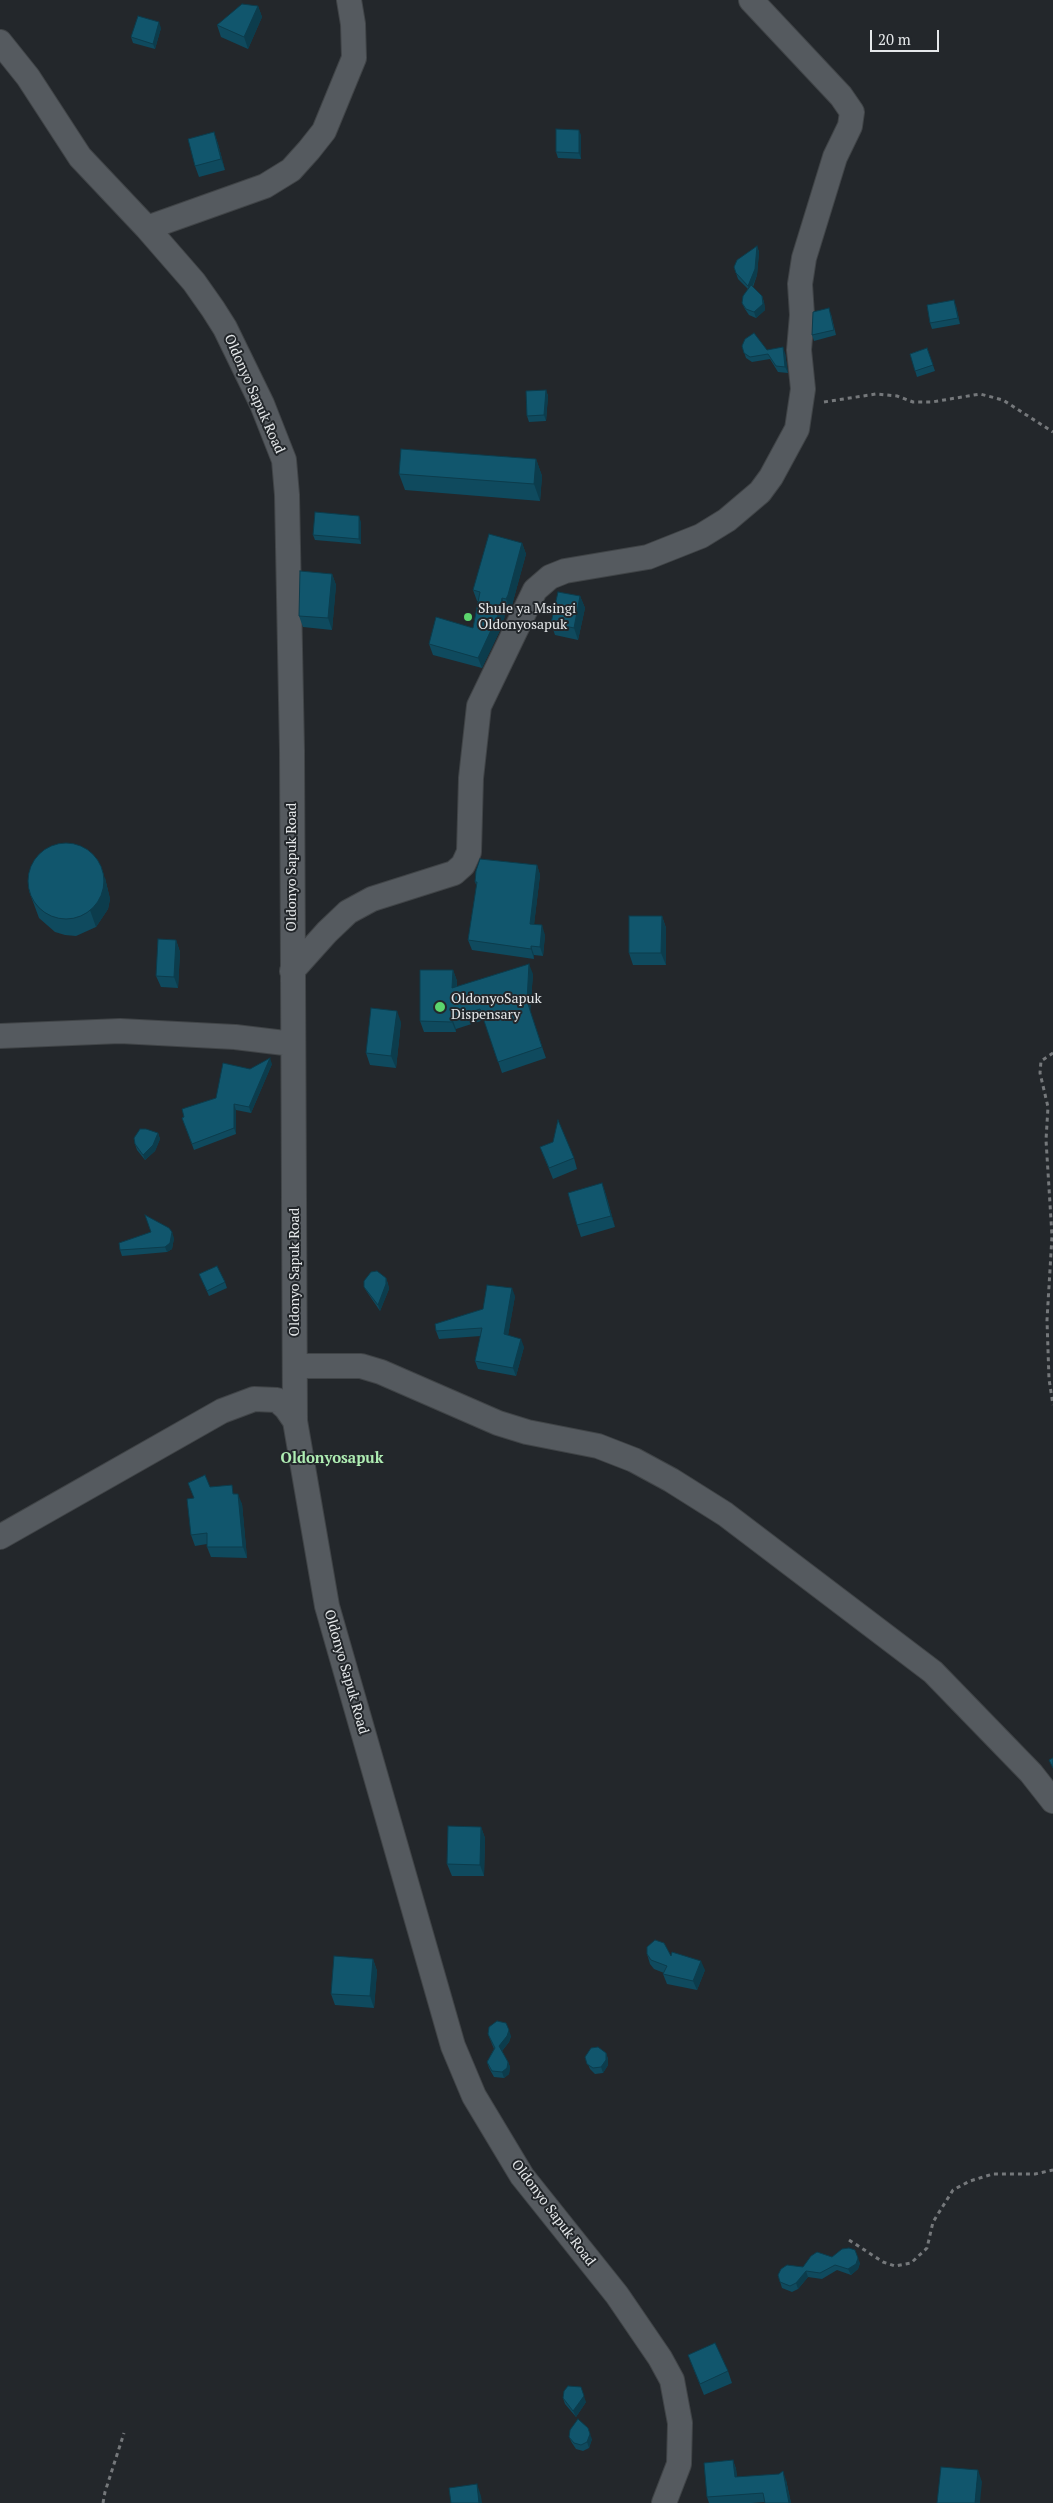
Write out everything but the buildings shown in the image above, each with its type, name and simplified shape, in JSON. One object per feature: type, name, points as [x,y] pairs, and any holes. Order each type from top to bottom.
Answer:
[{"type":"street","points":[[147,228],[265,186],[291,170],[309,150],[324,131],[354,58],[353,24],[349,0]]},
{"type":"street","points":[[292,972],[327,932],[348,912],[372,899],[454,873],[463,865],[469,846],[471,778],[479,706],[535,590],[550,578],[565,571],[648,557],[675,548],[701,536],[727,520],[760,492],[771,477],[797,428],[803,389],[800,350],[802,315],[800,284],[804,258],[835,157],[850,126],[852,112],[841,96],[751,0]]},
{"type":"street","name":"Oldonyo Sapuk Road","points":[[0,42],[28,77],[80,157],[147,228],[194,282],[225,328],[262,404],[284,460],[287,495],[291,644],[295,1422],[327,1606],[453,2046],[474,2096],[522,2176],[617,2295],[655,2350],[672,2380],[680,2423],[679,2464],[664,2503]]},
{"type":"street","points":[[0,1036],[120,1031],[235,1037],[293,1044]]},
{"type":"street","points":[[295,1366],[361,1366],[381,1372],[498,1423],[527,1432],[598,1446],[634,1460],[671,1480],[725,1514],[933,1672],[1031,1774],[1053,1801]]},
{"type":"street","points":[[0,1537],[222,1412],[254,1399],[277,1400],[286,1408],[295,1422]]},
{"type":"path","points":[[801,405],[876,394],[897,396],[913,402],[932,402],[980,394],[1003,400],[1053,432]]},
{"type":"path","points":[[1053,1053],[1041,1061],[1040,1073],[1048,1107],[1046,1140],[1052,1236],[1047,1320],[1048,1379],[1053,1405]]},
{"type":"path","points":[[849,2240],[883,2262],[895,2266],[911,2263],[927,2248],[933,2222],[953,2190],[970,2181],[993,2174],[1035,2174],[1053,2170]]},
{"type":"path","points":[[103,2503],[124,2433]]},
{"type":"place","name":"Shule ya Msingi Oldonyosapuk","points":[[468,617]]},
{"type":"place","name":"OldonyoSapuk Dispensary","points":[[440,1007]]},
{"type":"district","name":"Oldonyosapuk","points":[[332,1459]]}]
